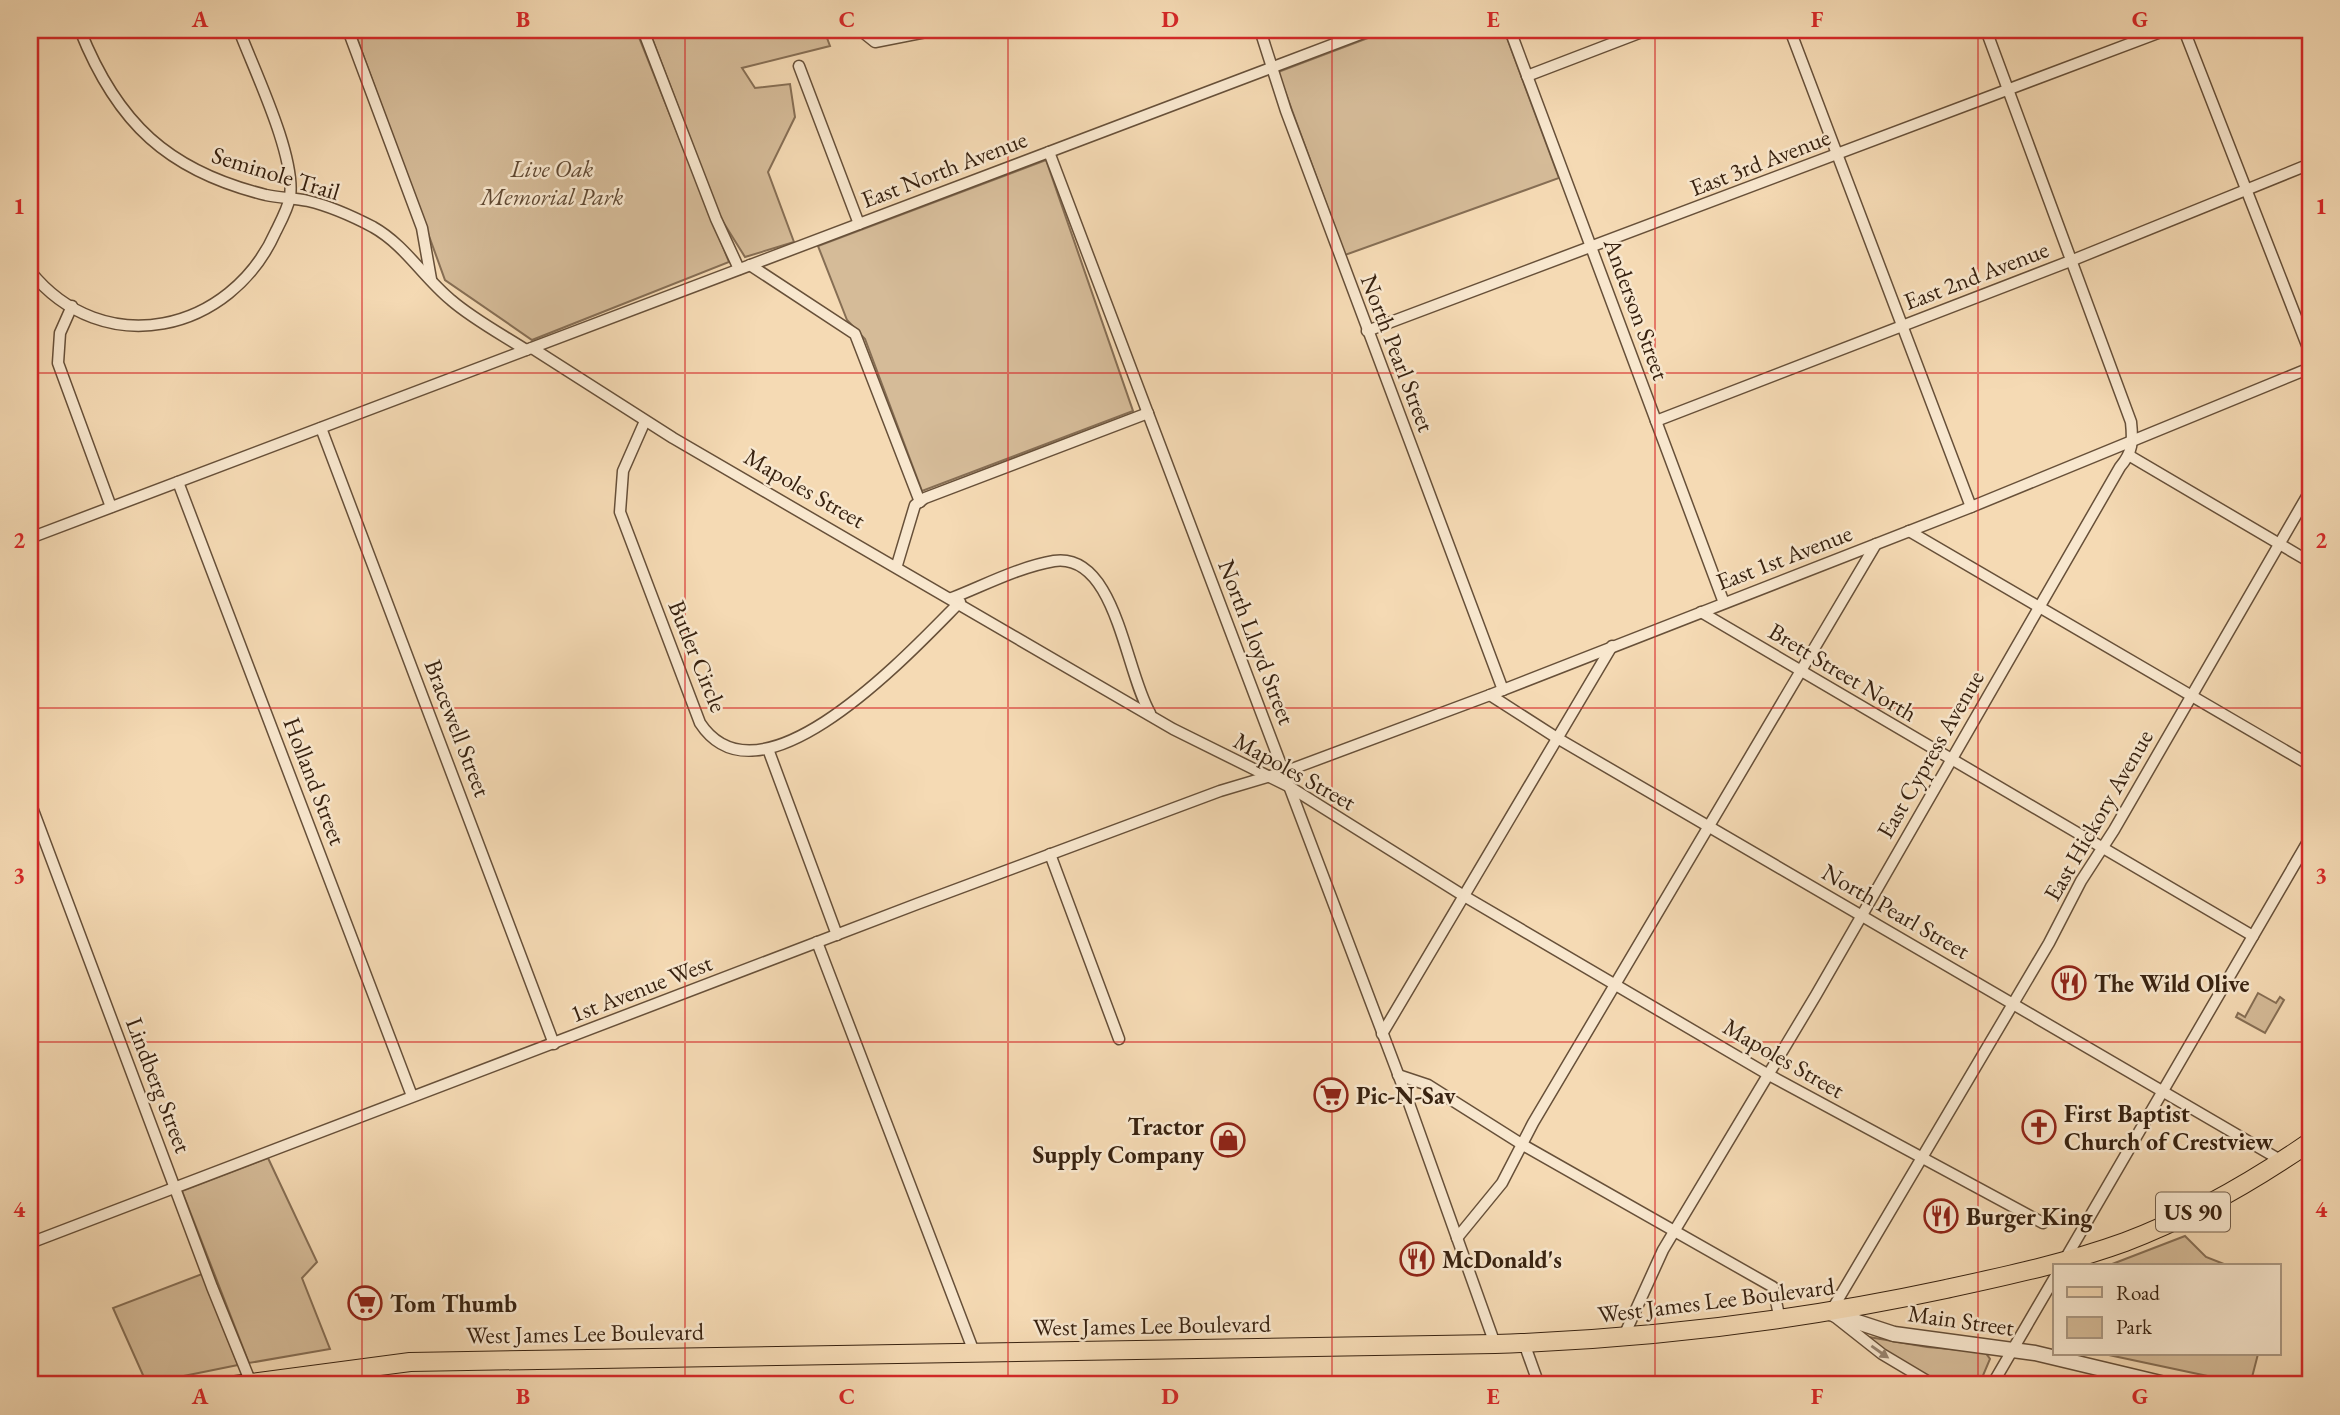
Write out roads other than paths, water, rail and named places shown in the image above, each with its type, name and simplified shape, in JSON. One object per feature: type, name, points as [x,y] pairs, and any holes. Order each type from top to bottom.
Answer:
[{"type":"main road","name":"US 90","points":[[2063,1263],[2162,1227],[2246,1184],[2310,1142]]},
{"type":"main road","name":"West James Lee Boulevard","points":[[243,1384],[410,1362],[1495,1344],[1623,1338],[1830,1313],[2053,1265]]},
{"type":"street","name":"Seminole Trail","points":[[80,30],[97,71],[114,99],[138,128],[164,152],[223,182],[316,203],[373,228],[406,253],[453,302],[529,349]]},
{"type":"street","points":[[30,271],[52,293],[91,316],[137,325],[183,320],[207,309],[231,294],[257,267],[268,249],[290,198],[288,169],[239,30]]},
{"type":"street","points":[[348,30],[422,228],[431,279]]},
{"type":"street","points":[[642,30],[716,219],[745,267],[855,334],[920,502]]},
{"type":"street","points":[[860,30],[875,42],[936,30]]},
{"type":"street","name":"North Pearl Street","points":[[1260,30],[1367,331],[1503,690]]},
{"type":"street","name":"East North Avenue","points":[[30,538],[1371,30]]},
{"type":"street","name":"Anderson Street","points":[[1510,30],[1724,603]]},
{"type":"street","points":[[1527,76],[1647,30]]},
{"type":"street","points":[[1790,30],[1970,507]]},
{"type":"street","points":[[1986,30],[2131,422],[2133,442],[2130,456],[2310,562]]},
{"type":"street","name":"East 3rd Avenue","points":[[1367,331],[2166,30]]},
{"type":"street","points":[[2184,30],[2310,353]]},
{"type":"street","points":[[799,66],[859,224]]},
{"type":"street","name":"North Lloyd Street","points":[[1049,152],[1398,1075],[1495,1344]]},
{"type":"street","name":"East 2nd Avenue","points":[[1656,421],[2073,260],[2310,164]]},
{"type":"street","points":[[72,306],[60,332],[58,362],[111,507]]},
{"type":"street","name":"Mapoles Street","points":[[529,349],[645,421],[897,565],[1152,717],[1290,787],[1464,896],[1769,1075],[2043,1223]]},
{"type":"street","name":"East 1st Avenue","points":[[1269,776],[1490,695],[1876,544],[2310,368]]},
{"type":"street","points":[[897,565],[915,505],[965,480],[1147,413]]},
{"type":"street","name":"Butler Circle","points":[[645,421],[623,471],[619,494],[621,512],[644,580],[700,723],[708,735],[736,751],[768,749],[825,721],[860,696],[908,654],[956,600]]},
{"type":"street","name":"Bracewell Street","points":[[321,428],[554,1044]]},
{"type":"street","name":"East Cypress Avenue","points":[[1623,1338],[1675,1231],[1769,1075],[2120,467],[2130,456]]},
{"type":"street","name":"Holland Street","points":[[178,482],[412,1096]]},
{"type":"street","name":"East Hickory Avenue","points":[[1830,1313],[1922,1160],[2310,491]]},
{"type":"street","points":[[1909,531],[2310,765]]},
{"type":"street","points":[[1457,1238],[1502,1182],[1615,985],[1876,544]]},
{"type":"street","points":[[956,600],[1043,564],[1070,561],[1080,565],[1106,592],[1138,694],[1152,717]]},
{"type":"street","name":"Brett Street North","points":[[1701,612],[2253,936]]},
{"type":"street","points":[[1382,1034],[1612,646]]},
{"type":"street","name":"North Pearl Street","points":[[1490,695],[1558,738],[2282,1161]]},
{"type":"street","points":[[768,749],[837,934]]},
{"type":"street","name":"1st Avenue West","points":[[30,1244],[837,934],[1220,791],[1269,776]]},
{"type":"street","name":"Lindberg Street","points":[[30,802],[175,1187],[243,1384]]},
{"type":"street","points":[[2063,1263],[2310,838]]},
{"type":"street","points":[[1050,854],[1119,1040]]},
{"type":"street","points":[[817,942],[974,1352]]},
{"type":"street","points":[[1398,1075],[1428,1085],[1523,1145],[1773,1287],[1780,1320]]},
{"type":"street","points":[[1992,1385],[2053,1280]]},
{"type":"street","points":[[1830,1313],[1882,1354],[1934,1385]]},
{"type":"street","name":"Main Street","points":[[1830,1313],[1894,1334],[2012,1350],[2169,1385]]},
{"type":"street","points":[[1524,1343],[1539,1385]]},
{"type":"place","name":"The Wild Olive","points":[[2069,983]]},
{"type":"place","name":"Pic-N-Sav","points":[[1331,1095]]},
{"type":"place","name":"First Baptist Church of Crestview","points":[[2039,1127]]},
{"type":"place","name":"Tractor Supply Company","points":[[1228,1140]]},
{"type":"place","name":"Burger King","points":[[1941,1216]]},
{"type":"place","name":"McDonald's","points":[[1417,1259]]},
{"type":"place","name":"Tom Thumb","points":[[365,1303]]},
{"type":"park label","name":"Live Oak Memorial Park","points":[[552,182]]}]
